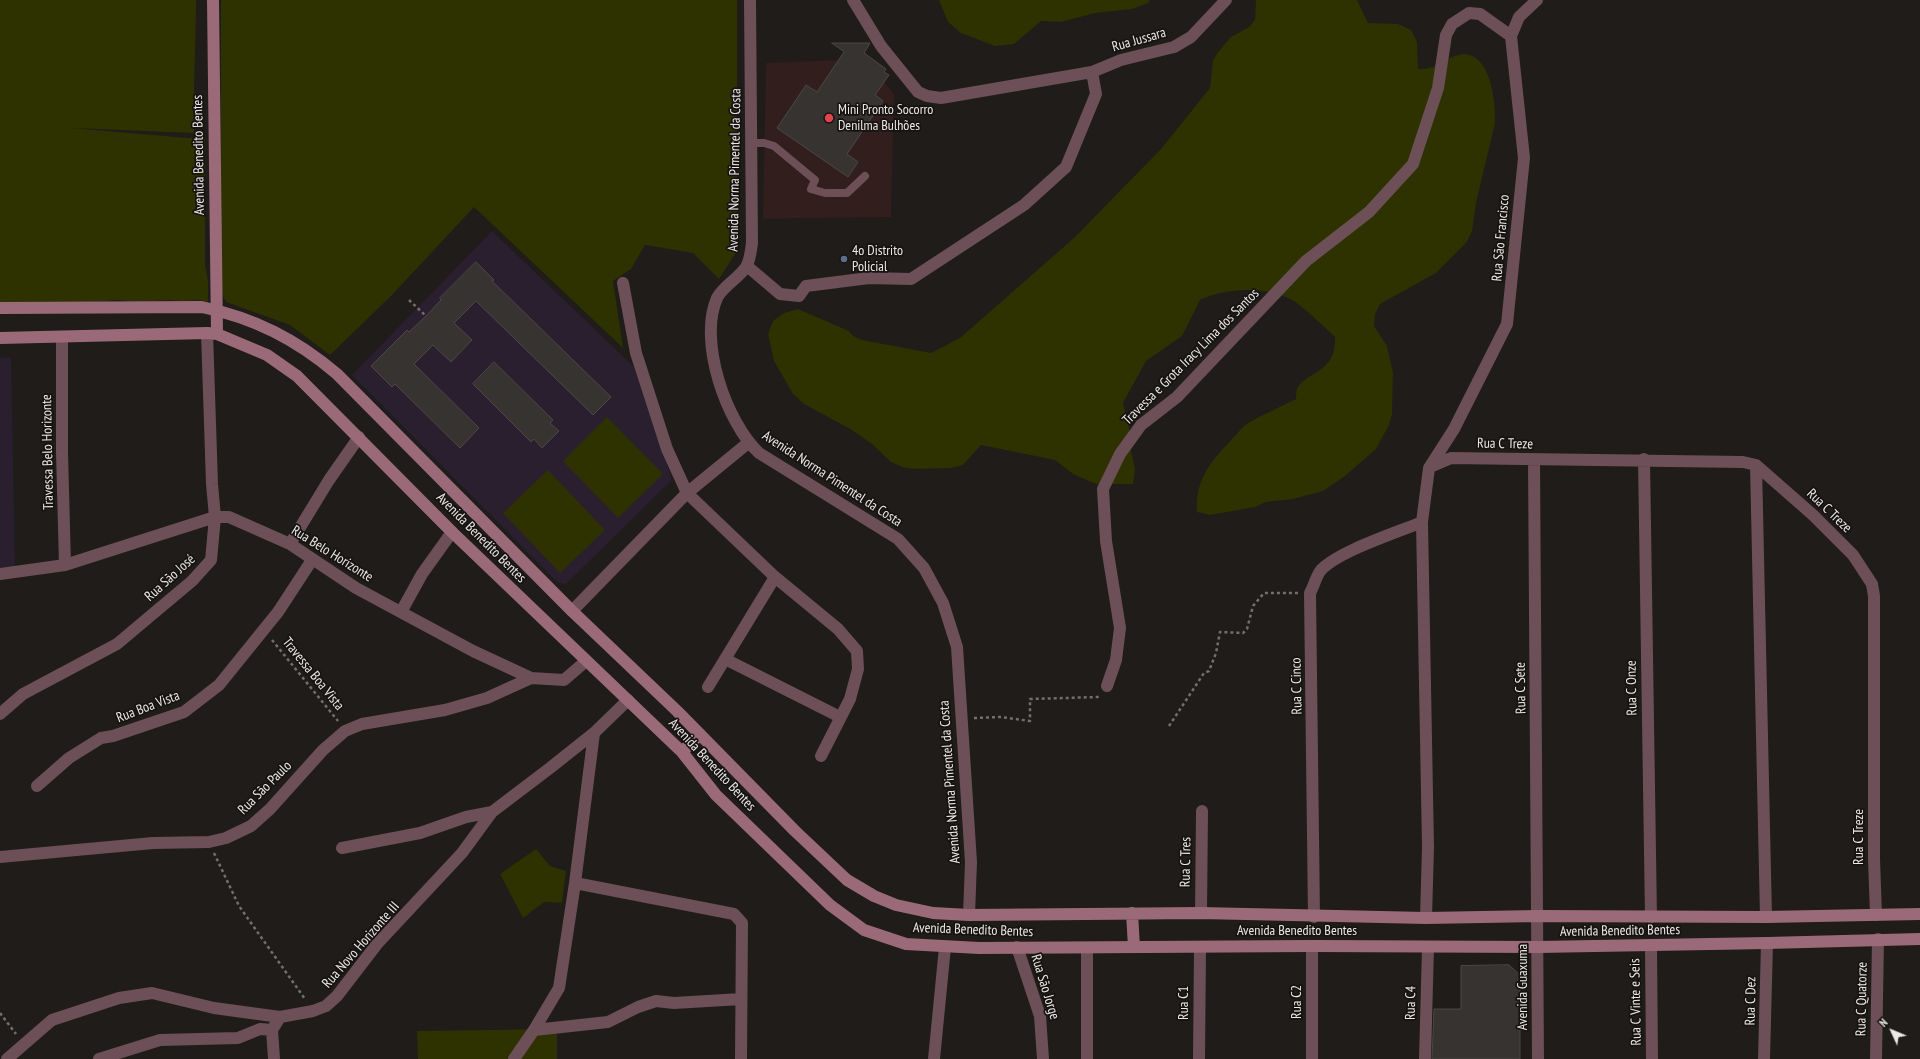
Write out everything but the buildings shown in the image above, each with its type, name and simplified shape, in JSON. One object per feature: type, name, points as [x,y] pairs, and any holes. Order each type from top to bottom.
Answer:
[{"type":"street","name":"Avenida Benedito Bentes","points":[[212,334],[216,310],[213,0]]},
{"type":"street","name":"Avenida Norma Pimentel da Costa","points":[[750,0],[752,243],[747,266],[718,296],[711,314],[712,346],[717,372],[727,406],[748,443],[759,453],[898,539],[924,568],[943,603],[957,647],[971,862],[969,915]]},
{"type":"street","name":"Rua Jussara","points":[[853,0],[881,46],[918,92],[927,96],[941,98],[1092,72],[1121,60],[1174,47],[1191,37],[1226,0]]},
{"type":"street","name":"Rua São Francisco","points":[[1429,468],[1454,429],[1507,324],[1524,158],[1511,36],[1519,17],[1536,0]]},
{"type":"street","name":"Travessa e Grota Iracy Lima dos Santos","points":[[1107,686],[1116,660],[1120,628],[1106,541],[1103,489],[1120,454],[1141,425],[1176,397],[1306,261],[1369,212],[1413,164],[1438,88],[1446,34],[1452,24],[1469,13],[1480,14],[1511,36]]},
{"type":"street","points":[[747,266],[780,294],[799,296],[806,286],[869,278],[911,278],[1024,205],[1066,167],[1096,94],[1092,72]]},
{"type":"street","points":[[623,283],[636,353],[667,449],[687,493],[775,577],[838,629],[857,651],[858,669],[850,699],[821,756]]},
{"type":"street","name":"Avenida Benedito Bentes","points":[[0,308],[202,307],[216,310],[269,328],[297,343],[326,364],[572,611],[700,734],[795,831],[847,880],[874,896],[896,905],[933,913],[969,915],[1201,913],[1314,917],[1426,918],[1538,916],[1766,917],[1920,914]]},
{"type":"street","name":"Avenida Benedito Bentes","points":[[0,338],[212,334],[267,355],[298,376],[452,532],[682,752],[716,795],[830,905],[864,930],[906,944],[979,948],[1312,946],[1538,947],[1920,939]]},
{"type":"street","name":"Rua São José","points":[[0,714],[23,694],[117,644],[192,581],[210,560],[215,516],[212,484],[212,334]]},
{"type":"street","name":"Travessa Belo Horizonte","points":[[62,338],[62,452],[65,565]]},
{"type":"street","points":[[290,544],[329,480],[359,437]]},
{"type":"street","points":[[572,611],[687,493],[748,443]]},
{"type":"street","name":"Rua C Treze","points":[[1429,468],[1450,458],[1534,460],[1644,459],[1743,462],[1756,465],[1813,515],[1853,555],[1872,584],[1874,596],[1874,859],[1876,915]]},
{"type":"street","name":"Rua C Onze","points":[[1644,459],[1651,917]]},
{"type":"street","name":"Rua C Sete","points":[[1534,460],[1538,916]]},
{"type":"street","points":[[1756,465],[1766,917]]},
{"type":"street","points":[[1426,918],[1428,847],[1422,522],[1429,468]]},
{"type":"street","name":"Rua Belo Horizonte","points":[[0,574],[65,565],[215,516],[229,517],[290,544],[356,588],[473,651],[531,678],[564,680],[586,661]]},
{"type":"street","name":"Rua C Cinco","points":[[1314,917],[1310,593],[1320,572],[1327,565],[1360,547],[1422,522]]},
{"type":"street","points":[[401,612],[422,574],[452,532]]},
{"type":"street","name":"Rua Boa Vista","points":[[37,786],[69,758],[101,738],[113,736],[184,712],[219,685],[264,630],[312,560]]},
{"type":"street","points":[[708,687],[775,577]]},
{"type":"street","points":[[725,659],[840,717]]},
{"type":"street","name":"Rua São Paulo","points":[[0,857],[153,843],[209,842],[226,838],[251,826],[270,809],[323,750],[345,731],[362,724],[445,710],[486,698],[531,678]]},
{"type":"street","name":"Rua Novo Horizonte III","points":[[7,1059],[52,1020],[119,998],[152,993],[214,1008],[280,1017],[313,1011],[326,1006],[337,996],[377,944],[462,853],[492,812],[594,733],[628,700]]},
{"type":"street","points":[[514,1059],[534,1030],[559,988],[575,883],[594,733]]},
{"type":"street","points":[[682,752],[700,734]]},
{"type":"street","name":"Rua C Tres","points":[[1201,913],[1202,811]]},
{"type":"street","points":[[342,848],[420,833],[466,817],[492,812]]},
{"type":"street","points":[[575,883],[738,916],[742,923],[741,1059]]},
{"type":"street","points":[[1132,913],[1134,947]]},
{"type":"street","name":"Avenida Guaxuma","points":[[1538,916],[1538,1059]]},
{"type":"street","name":"Rua C Quatorze","points":[[1876,1059],[1878,940]]},
{"type":"street","name":"Rua C Dez","points":[[1764,1059],[1767,943]]},
{"type":"street","name":"Rua C Vinte e Seis","points":[[1651,945],[1652,1059]]},
{"type":"street","points":[[934,1059],[945,946]]},
{"type":"street","name":"Rua C2","points":[[1312,946],[1312,1059]]},
{"type":"street","name":"Rua São Jorge","points":[[1017,947],[1040,1016],[1043,1059]]},
{"type":"street","name":"Rua C1","points":[[1199,1059],[1200,947]]},
{"type":"street","name":"Rua C4","points":[[1425,1059],[1428,947]]},
{"type":"street","points":[[1087,948],[1087,1059]]},
{"type":"street","points":[[534,1030],[608,1022],[638,1007],[656,1001],[674,1003],[741,999]]},
{"type":"street","points":[[274,1059],[272,1030],[280,1017]]},
{"type":"street","points":[[99,1059],[160,1040],[238,1038],[260,1029],[272,1030]]},
{"type":"lane","points":[[752,143],[764,143],[774,146],[815,180],[811,188],[825,193],[847,193],[865,176]]},
{"type":"path","points":[[409,300],[426,316]]},
{"type":"path","points":[[1169,726],[1204,673],[1209,671],[1216,653],[1220,632],[1243,633],[1247,629],[1253,606],[1264,593],[1310,593]]},
{"type":"path","name":"Travessa Boa Vista","points":[[264,630],[345,731]]},
{"type":"path","points":[[961,718],[1001,717],[1030,721],[1030,699],[1102,697],[1107,686]]},
{"type":"path","points":[[209,842],[239,906],[313,1011]]},
{"type":"path","points":[[0,1013],[24,1044]]},
{"type":"shaded area","name":"Mini Pronto Socorro Denilma Bulhões","points":[[865,59],[894,94],[891,217],[763,219],[766,63]]},
{"type":"shaded area","points":[[492,231],[634,367],[672,480],[566,584],[559,583],[555,580],[352,375]]},
{"type":"shaded area","points":[[0,358],[11,358],[15,567],[0,570]]},
{"type":"green space","points":[[0,0],[196,0],[194,133],[71,128],[188,138],[205,137],[205,265],[208,280],[208,302],[200,300],[139,302],[117,300],[94,302],[0,303]]},
{"type":"green space","points":[[221,0],[737,0],[737,251],[719,279],[693,253],[645,245],[631,269],[613,281],[623,348],[474,207],[392,295],[330,355],[290,325],[226,302],[221,293]]},
{"type":"green space","points":[[939,0],[1150,0],[1148,3],[1132,9],[1095,13],[1061,22],[1041,21],[1014,44],[995,46],[961,33],[948,22]]},
{"type":"green space","points":[[1256,0],[1357,0],[1368,23],[1398,24],[1411,30],[1417,42],[1418,69],[1431,68],[1449,58],[1467,55],[1476,58],[1483,66],[1492,89],[1495,123],[1476,203],[1472,231],[1466,243],[1436,273],[1380,304],[1375,314],[1374,326],[1387,346],[1393,373],[1392,414],[1389,425],[1376,449],[1345,476],[1323,491],[1293,499],[1266,502],[1255,507],[1210,515],[1197,512],[1199,490],[1206,471],[1211,463],[1246,424],[1296,399],[1299,385],[1327,364],[1334,350],[1335,337],[1298,304],[1288,298],[1263,291],[1250,290],[1223,292],[1200,300],[1182,336],[1146,361],[1123,403],[1129,427],[1129,442],[1135,469],[1133,484],[1096,484],[1073,474],[1055,460],[981,445],[963,465],[951,468],[914,469],[902,467],[891,462],[872,444],[852,430],[804,404],[793,394],[774,361],[768,334],[773,321],[784,313],[798,309],[849,331],[853,336],[862,340],[931,353],[960,338],[1075,237],[1161,149],[1210,88],[1213,60],[1219,51],[1231,37],[1249,27],[1255,20]]},
{"type":"green space","points":[[607,417],[663,474],[618,518],[563,461]]},
{"type":"green space","points":[[548,470],[605,530],[560,573],[503,513]]},
{"type":"green space","points":[[536,849],[550,866],[566,871],[562,903],[544,902],[523,918],[500,874]]},
{"type":"green space","points":[[557,1029],[557,1059],[418,1059],[417,1031]]},
{"type":"place","name":"Mini Pronto Socorro Denilma Bulhões","points":[[829,118]]},
{"type":"place","name":"4o Distrito Policial","points":[[844,259]]}]
